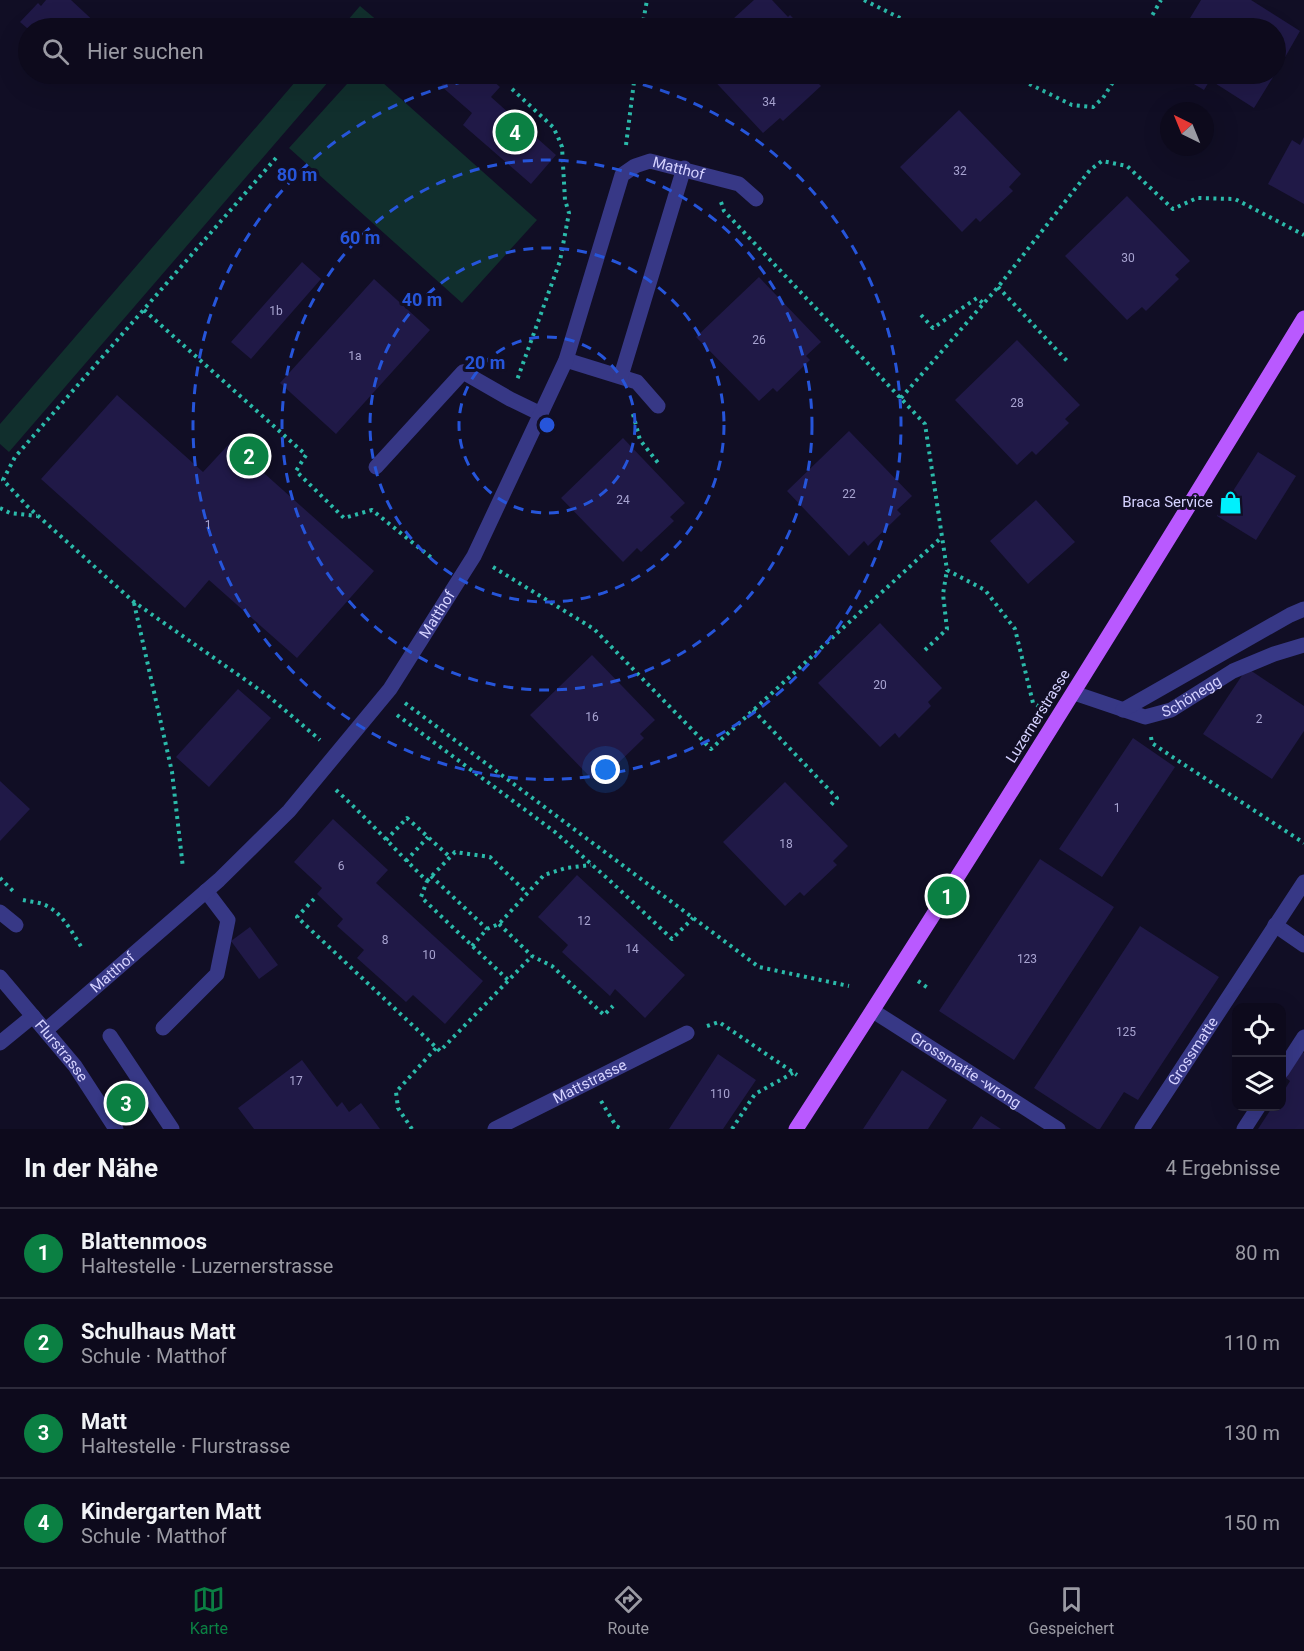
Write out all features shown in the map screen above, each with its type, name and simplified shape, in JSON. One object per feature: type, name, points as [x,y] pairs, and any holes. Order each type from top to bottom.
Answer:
[{"type":"main road","name":"Luzernerstrasse","points":[[796,1129],[1058,719],[1303,321]]},
{"type":"street","name":"Matthof","points":[[46,1030],[206,891],[289,811],[390,689],[474,556],[566,360],[622,175],[635,166],[650,161],[739,184],[756,199]]},
{"type":"street","points":[[621,376],[684,168]]},
{"type":"street","points":[[566,360],[637,382],[658,406]]},
{"type":"street","points":[[376,467],[463,372],[541,414]]},
{"type":"street","points":[[1123,710],[1304,609]]},
{"type":"street","name":"Schönegg","points":[[1074,693],[1145,717],[1171,710],[1233,672],[1274,654],[1304,645]]},
{"type":"street","name":"Grossmatte","points":[[1142,1129],[1304,882]]},
{"type":"street","points":[[163,1028],[217,974],[228,920],[206,891]]},
{"type":"street","points":[[0,912],[16,925]]},
{"type":"street","points":[[1275,925],[1304,945]]},
{"type":"street","name":"Flurstrasse","points":[[0,977],[75,1066],[116,1129]]},
{"type":"street","name":"Grossmatte -wrong","points":[[873,1011],[1058,1129]]},
{"type":"street","points":[[0,1043],[33,1016]]},
{"type":"street","name":"Mattstrasse","points":[[495,1129],[687,1033]]},
{"type":"street","points":[[110,1036],[172,1129]]},
{"type":"street","points":[[1286,1063],[1304,1036]]},
{"type":"street","points":[[1244,1129],[1255,1111]]},
{"type":"path","points":[[644,18],[647,0]]},
{"type":"path","points":[[864,0],[900,18]]},
{"type":"path","points":[[1150,18],[1161,0]]},
{"type":"path","points":[[622,175],[634,84]]},
{"type":"path","points":[[1029,84],[1072,105],[1093,108],[1112,84]]},
{"type":"path","points":[[510,399],[560,261],[569,213],[565,200],[562,147],[554,127],[512,89]]},
{"type":"path","points":[[276,158],[15,457],[3,480],[39,516],[134,602],[267,695],[336,754]]},
{"type":"path","points":[[901,398],[984,304],[1090,170],[1101,161],[1127,166],[1173,209],[1197,198],[1235,199],[1304,235]]},
{"type":"path","points":[[712,176],[724,211],[925,424],[947,570],[943,594],[947,629],[925,650]]},
{"type":"path","points":[[998,287],[1068,362]]},
{"type":"path","points":[[921,315],[933,328],[977,298],[984,304]]},
{"type":"path","points":[[144,310],[306,455],[296,471],[344,518],[372,510],[433,559]]},
{"type":"path","points":[[630,406],[640,440],[659,464]]},
{"type":"path","points":[[0,508],[10,513],[39,516]]},
{"type":"path","points":[[490,565],[594,629],[711,748],[942,537]]},
{"type":"path","points":[[947,570],[985,590],[1015,629],[1033,704],[1058,719]]},
{"type":"path","points":[[134,602],[172,772],[183,868]]},
{"type":"path","points":[[402,701],[759,967],[849,986]]},
{"type":"path","points":[[753,710],[837,798],[830,806]]},
{"type":"path","points":[[394,713],[555,832],[672,939],[693,917]]},
{"type":"path","points":[[1145,717],[1152,743],[1304,843]]},
{"type":"path","points":[[334,788],[374,825],[427,881]]},
{"type":"path","points":[[386,840],[407,818],[450,857]]},
{"type":"path","points":[[406,861],[428,837]]},
{"type":"path","points":[[508,980],[421,897],[427,881],[455,852],[490,857],[527,893]]},
{"type":"path","points":[[472,946],[487,929],[499,924],[543,875],[566,868],[592,865]]},
{"type":"path","points":[[431,876],[487,929]]},
{"type":"path","points":[[0,878],[24,901],[53,909],[82,948]]},
{"type":"path","points":[[314,899],[297,918],[440,1051],[532,956]]},
{"type":"path","points":[[499,924],[532,956],[552,966],[604,1015],[613,1006]]},
{"type":"path","points":[[917,981],[928,988]]},
{"type":"path","points":[[687,1033],[719,1022],[795,1074],[755,1094],[732,1129]]},
{"type":"path","points":[[412,1129],[398,1108],[396,1092],[436,1048]]},
{"type":"path","points":[[586,1083],[616,1126],[622,1129]]},
{"type":"green space","points":[[360,6],[374,18],[350,18]]},
{"type":"green space","points":[[293,84],[326,84],[9,452],[0,444],[0,424]]},
{"type":"green space","points":[[347,84],[384,84],[537,220],[462,303],[289,148]]},
{"type":"building","points":[[46,0],[71,0],[90,18],[24,18],[38,3],[41,6]]},
{"type":"building","points":[[754,0],[772,0],[788,17],[790,15],[793,18],[734,18]]},
{"type":"building","points":[[1201,0],[1251,0],[1279,18],[1190,18]]},
{"type":"building","points":[[1286,22],[1300,31],[1286,56]]},
{"type":"building","points":[[443,84],[497,84],[500,87],[491,97],[556,155],[531,184],[463,125],[472,113],[441,86]]},
{"type":"building","points":[[717,84],[819,84],[821,86],[783,121],[780,118],[763,133]]},
{"type":"building","points":[[1194,84],[1208,84],[1204,90]]},
{"type":"building","points":[[1216,84],[1269,84],[1254,108]]},
{"type":"building","points":[[959,110],[1021,174],[1009,187],[1013,191],[980,222],[976,218],[962,232],[900,167]]},
{"type":"building","points":[[1304,137],[1304,204],[1268,184],[1292,140],[1300,145]]},
{"type":"building","points":[[1127,196],[1190,261],[1175,275],[1179,279],[1146,311],[1142,307],[1127,320],[1065,256]]},
{"type":"building","points":[[302,262],[321,279],[251,359],[231,342]]},
{"type":"building","points":[[759,277],[821,342],[806,356],[810,360],[777,392],[773,388],[759,401],[696,337]]},
{"type":"building","points":[[374,279],[430,330],[336,434],[280,383]]},
{"type":"building","points":[[1017,340],[1080,405],[1065,419],[1069,423],[1036,455],[1032,451],[1017,465],[955,400]]},
{"type":"building","points":[[117,395],[203,472],[230,443],[374,571],[297,658],[209,580],[185,608],[41,479]]},
{"type":"building","points":[[849,431],[912,496],[897,510],[901,514],[868,546],[864,541],[849,556],[787,491]]},
{"type":"building","points":[[623,438],[685,503],[670,517],[674,521],[641,552],[637,548],[623,562],[561,498]]},
{"type":"building","points":[[1258,452],[1296,476],[1256,540],[1217,516]]},
{"type":"building","points":[[1036,500],[1075,542],[1028,584],[990,541]]},
{"type":"building","points":[[880,623],[942,688],[928,702],[931,706],[899,738],[895,733],[880,747],[818,683]]},
{"type":"building","points":[[592,655],[655,720],[640,734],[644,738],[611,770],[607,765],[592,779],[530,715]]},
{"type":"building","points":[[1247,668],[1304,706],[1304,731],[1272,779],[1203,734]]},
{"type":"building","points":[[238,689],[271,718],[209,787],[176,757]]},
{"type":"building","points":[[1133,738],[1175,767],[1102,877],[1059,849]]},
{"type":"building","points":[[0,781],[30,809],[0,841]]},
{"type":"building","points":[[785,782],[848,846],[833,861],[837,865],[804,896],[800,892],[785,906],[723,842]]},
{"type":"building","points":[[333,819],[388,870],[376,883],[483,981],[445,1024],[413,995],[406,1002],[357,958],[364,950],[337,926],[343,919],[317,894],[322,888],[294,862]]},
{"type":"building","points":[[1040,859],[1114,907],[1014,1060],[939,1011]]},
{"type":"building","points":[[577,875],[685,975],[645,1018],[615,989],[610,996],[562,952],[568,945],[538,917]]},
{"type":"building","points":[[1140,926],[1219,977],[1138,1100],[1124,1092],[1100,1129],[1097,1129],[1034,1088]]},
{"type":"building","points":[[250,927],[278,965],[259,979],[231,941]]},
{"type":"building","points":[[1299,1050],[1304,1053],[1304,1129],[1258,1129],[1270,1111],[1286,1111],[1286,1088],[1290,1081],[1286,1078],[1286,1069]]},
{"type":"building","points":[[718,1054],[756,1080],[723,1129],[669,1129]]},
{"type":"building","points":[[302,1060],[337,1107],[342,1102],[349,1112],[361,1103],[380,1129],[254,1129],[238,1108]]},
{"type":"building","points":[[902,1070],[947,1100],[928,1129],[863,1129]]},
{"type":"building","points":[[981,1116],[1001,1129],[972,1129]]},
{"type":"place","name":"Kindergarten Matt","points":[[515,132]]},
{"type":"place","name":"Schulhaus Matt","points":[[249,456]]},
{"type":"place","name":"Braca Service","points":[[1231,502]]},
{"type":"place","name":"Blattenmoos","points":[[947,896]]},
{"type":"place","name":"Matt","points":[[126,1103]]}]
